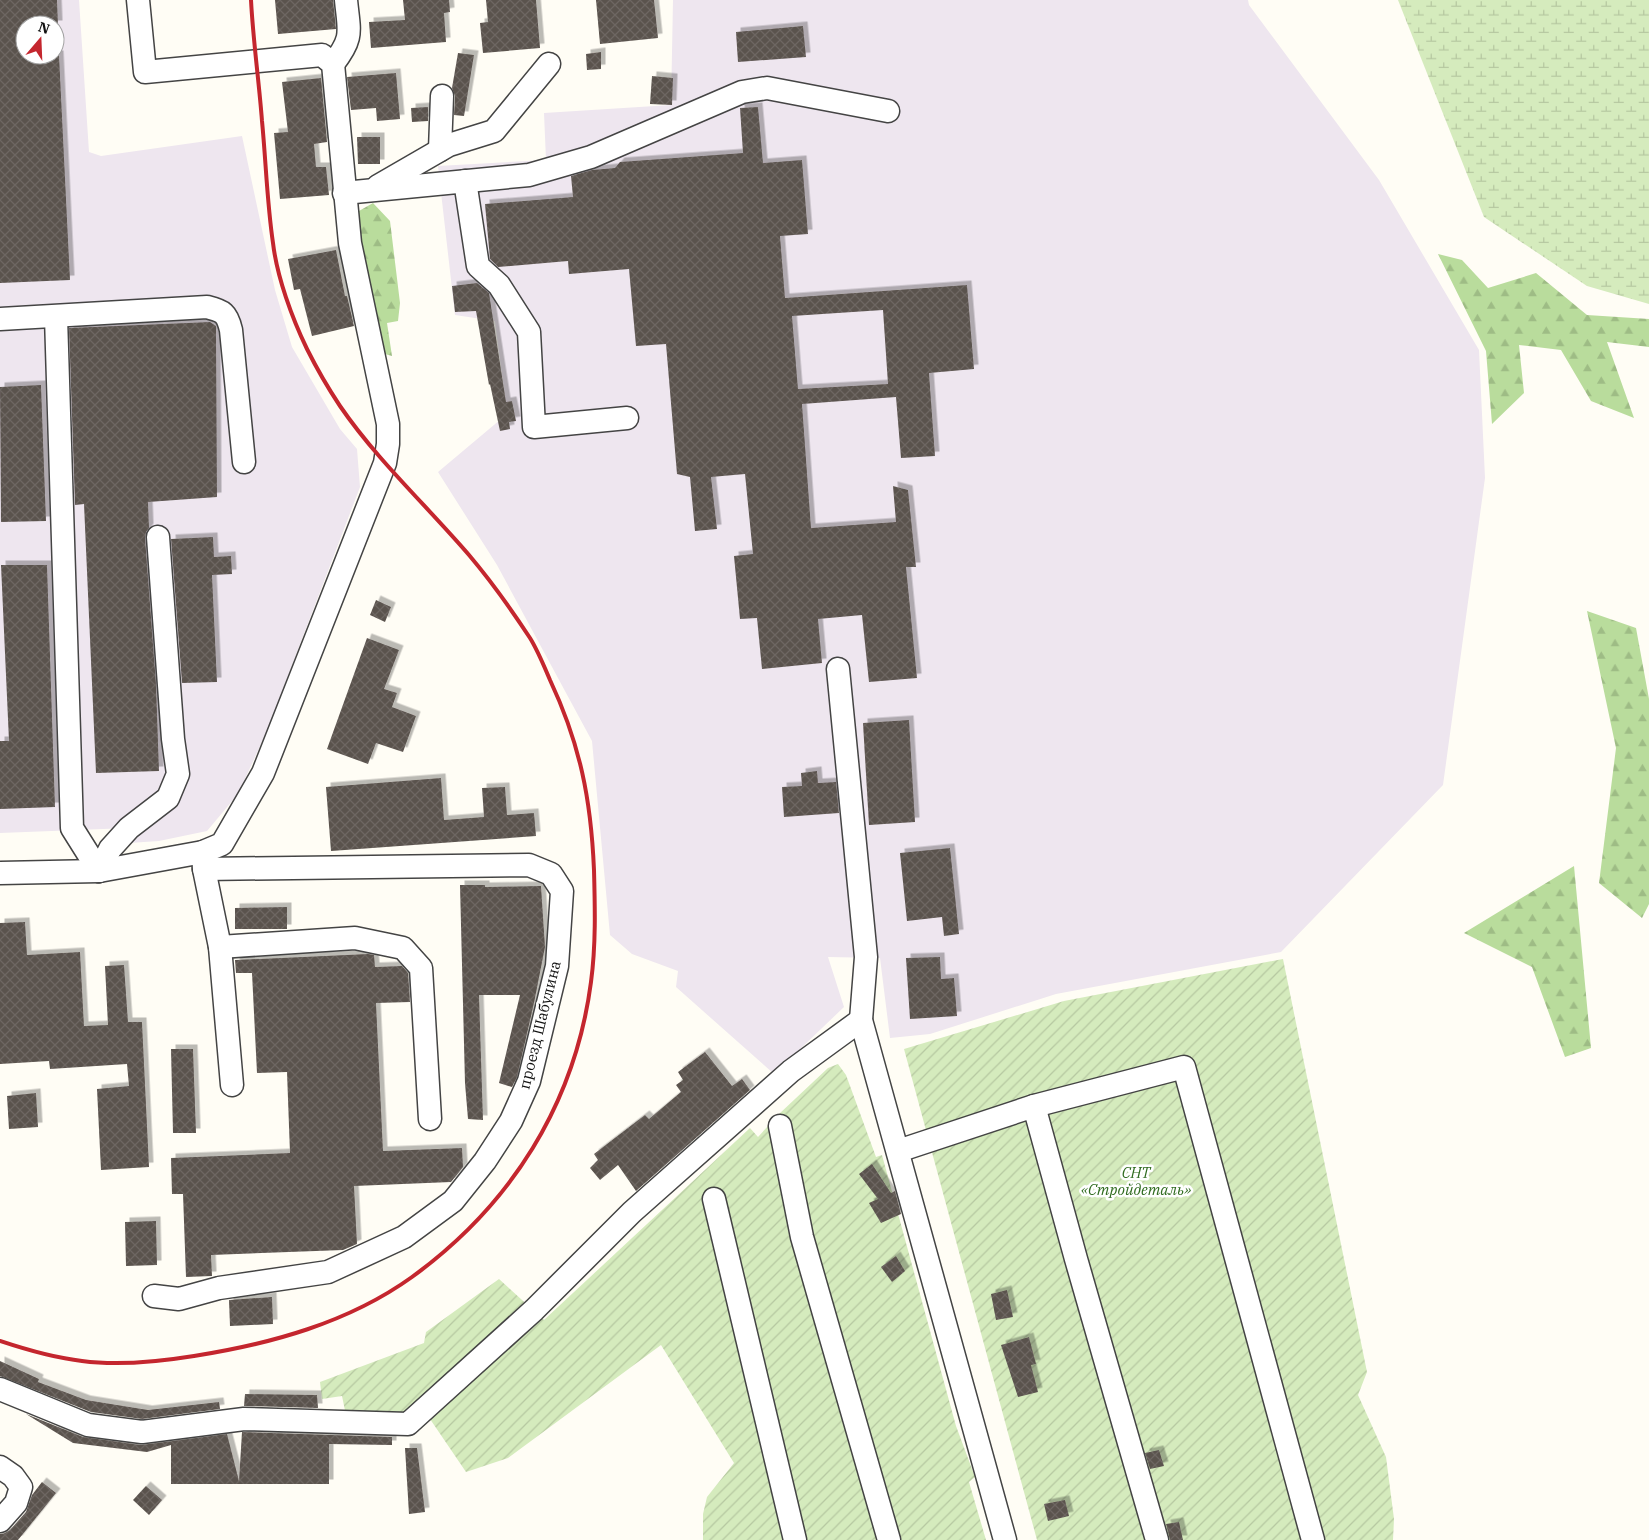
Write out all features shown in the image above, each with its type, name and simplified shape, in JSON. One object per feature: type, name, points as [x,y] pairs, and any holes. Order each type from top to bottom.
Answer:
[{"type":"street","points":[[0,873],[99,871],[204,861],[222,844],[263,772],[385,463],[388,444],[388,424],[350,243],[332,64],[322,55],[145,72],[138,0]]},
{"type":"street","points":[[332,64],[344,49],[349,38],[346,0]]},
{"type":"street","points":[[370,190],[449,145],[494,131],[549,64]]},
{"type":"street","points":[[344,193],[529,175],[591,157],[742,92],[767,88],[888,111]]},
{"type":"street","points":[[440,150],[442,96]]},
{"type":"street","points":[[464,181],[478,266],[499,285],[529,332],[534,428],[627,418]]},
{"type":"street","points":[[0,319],[207,307],[220,310],[228,318],[231,330],[244,462]]},
{"type":"street","points":[[56,317],[72,828],[99,871]]},
{"type":"street","points":[[99,871],[110,849],[130,828],[168,798],[178,774],[173,739],[158,537]]},
{"type":"street","points":[[838,669],[866,957],[861,1020],[1005,1540]]},
{"type":"street","points":[[204,861],[220,947],[232,1085]]},
{"type":"street","name":"проезд Шабулина","points":[[154,1296],[179,1300],[219,1288],[328,1272],[404,1237],[453,1201],[485,1161],[511,1121],[529,1081],[557,966],[562,891],[551,874],[529,865],[204,861]]},
{"type":"street","points":[[220,947],[355,938],[404,948],[421,968],[430,1119]]},
{"type":"street","points":[[0,1389],[88,1425],[142,1432],[244,1419],[408,1424],[534,1310],[632,1212],[791,1071],[861,1020]]},
{"type":"street","points":[[898,1151],[1034,1106],[1184,1067],[1312,1540]]},
{"type":"street","points":[[1034,1106],[1157,1540]]},
{"type":"street","points":[[780,1126],[802,1237],[889,1540]]},
{"type":"street","points":[[714,1199],[795,1540]]},
{"type":"street","points":[[0,1467],[13,1476],[21,1487],[16,1503],[0,1521]]},
{"type":"shaded area","points":[[0,0],[79,0],[89,152],[101,156],[242,136],[275,290],[292,347],[340,429],[357,449],[360,487],[267,731],[238,794],[207,831],[159,841],[129,843],[129,828],[0,833]]},
{"type":"shaded area","points":[[673,0],[1248,0],[1249,5],[1379,180],[1479,350],[1485,478],[1443,785],[1281,952],[1056,994],[930,1034],[890,1038],[880,958],[828,957],[844,1007],[774,1074],[676,987],[678,971],[632,954],[610,935],[592,741],[497,565],[438,472],[507,414],[495,321],[455,315],[438,166],[546,160],[544,113],[671,105]]},
{"type":"green space","points":[[1398,0],[1649,0],[1649,304],[1587,286],[1484,217]]},
{"type":"green space","points":[[373,203],[390,221],[400,303],[398,321],[387,323],[392,356],[378,352],[358,235],[359,211]]},
{"type":"green space","points":[[1438,254],[1462,260],[1488,288],[1536,273],[1587,315],[1649,319],[1649,347],[1607,342],[1634,418],[1591,401],[1561,350],[1519,345],[1524,393],[1492,424],[1486,351]]},
{"type":"green space","points":[[1587,611],[1636,628],[1649,699],[1649,904],[1642,918],[1599,883],[1616,748]]},
{"type":"green space","points":[[1574,866],[1591,1048],[1565,1057],[1532,967],[1464,933]]},
{"type":"green space","name":"СНТ «Стройдеталь»","points":[[1283,959],[1367,1372],[1358,1395],[1386,1457],[1394,1519],[1393,1540],[1037,1540],[904,1049],[1064,1001]]},
{"type":"green space","points":[[838,1064],[846,1075],[876,1157],[882,1155],[956,1426],[975,1477],[969,1482],[986,1540],[703,1540],[703,1514],[707,1497],[734,1463],[661,1345],[508,1458],[466,1472],[430,1419],[389,1421],[347,1420],[342,1396],[322,1399],[320,1382],[424,1343],[426,1332],[499,1279],[544,1320],[750,1128],[758,1137],[779,1114],[828,1068]]},
{"type":"building","points":[[0,0],[57,0],[58,15],[15,15],[15,65],[59,65],[70,280],[0,283]]},
{"type":"building","points":[[275,0],[333,0],[336,29],[278,34]]},
{"type":"building","points":[[403,0],[449,0],[450,12],[444,13],[446,42],[371,48],[369,22],[405,20]]},
{"type":"building","points":[[486,0],[536,0],[540,48],[483,53],[480,23],[488,22]]},
{"type":"building","points":[[596,0],[654,0],[658,38],[600,44]]},
{"type":"building","points":[[803,26],[806,57],[738,62],[736,32]]},
{"type":"building","points":[[601,52],[601,69],[587,70],[586,54]]},
{"type":"building","points":[[458,53],[474,55],[464,116],[454,115],[455,96],[452,88]]},
{"type":"building","points":[[396,73],[400,119],[377,121],[376,108],[351,110],[347,77]]},
{"type":"building","points":[[652,76],[673,78],[672,105],[650,104]]},
{"type":"building","points":[[321,78],[327,142],[314,144],[316,167],[326,167],[329,195],[280,199],[274,133],[288,132],[282,82]]},
{"type":"building","points":[[428,107],[428,121],[412,122],[411,108]]},
{"type":"building","points":[[758,107],[763,163],[802,160],[808,234],[780,236],[785,298],[967,285],[974,369],[929,373],[935,456],[901,458],[896,397],[802,404],[811,528],[896,522],[893,486],[908,490],[916,567],[906,567],[917,678],[869,682],[862,615],[818,619],[822,663],[762,669],[757,618],[740,619],[734,556],[753,554],[745,474],[711,477],[717,529],[695,531],[690,477],[677,474],[666,344],[636,346],[629,269],[569,274],[568,261],[498,267],[490,259],[485,204],[573,197],[571,176],[592,170],[615,168],[620,162],[743,153],[740,108]],"holes":[[[883,310],[888,384],[798,389],[792,316]]]},
{"type":"building","points":[[357,137],[380,137],[380,164],[358,164]]},
{"type":"building","points":[[336,250],[345,296],[347,296],[354,326],[312,336],[300,289],[294,290],[288,259]]},
{"type":"building","points":[[477,283],[489,293],[506,402],[512,401],[516,421],[509,422],[510,429],[500,431],[489,385],[476,311],[455,312],[452,286]]},
{"type":"building","points":[[210,322],[216,326],[217,497],[148,502],[149,528],[145,538],[156,684],[159,771],[96,773],[84,504],[75,505],[69,328]]},
{"type":"building","points":[[41,385],[46,521],[1,522],[0,387]]},
{"type":"building","points":[[213,537],[214,557],[231,556],[232,574],[212,575],[217,682],[182,683],[171,539]]},
{"type":"building","points":[[1,565],[47,565],[55,807],[0,809],[0,741],[9,741]]},
{"type":"building","points":[[376,600],[391,607],[385,622],[370,615]]},
{"type":"building","points":[[367,638],[399,650],[384,689],[397,693],[392,707],[416,716],[403,752],[376,743],[368,764],[327,749]]},
{"type":"building","points":[[909,720],[915,822],[869,825],[863,723]]},
{"type":"building","points":[[817,771],[818,783],[836,782],[839,813],[784,817],[782,787],[802,786],[801,773]]},
{"type":"building","points":[[441,778],[444,820],[484,817],[482,788],[505,787],[507,815],[534,813],[536,836],[331,851],[326,787]]},
{"type":"building","points":[[950,848],[959,934],[944,936],[942,917],[907,921],[900,853]]},
{"type":"building","points":[[460,885],[485,885],[485,887],[541,886],[545,947],[517,1077],[512,1087],[499,1083],[520,995],[479,995],[483,1120],[468,1119],[465,1083]]},
{"type":"building","points":[[287,907],[287,929],[235,929],[235,908]]},
{"type":"building","points":[[25,922],[27,955],[80,952],[84,1026],[108,1025],[105,966],[124,965],[128,1022],[142,1022],[149,1167],[101,1170],[97,1089],[129,1086],[127,1064],[50,1069],[49,1061],[0,1064],[0,923]]},
{"type":"building","points":[[374,955],[375,967],[402,966],[408,973],[410,1002],[376,1003],[383,1151],[462,1148],[463,1167],[451,1182],[354,1186],[357,1244],[343,1250],[211,1255],[212,1276],[186,1277],[183,1194],[172,1194],[171,1158],[290,1153],[287,1072],[257,1073],[252,973],[236,973],[235,960]]},
{"type":"building","points":[[940,957],[941,979],[954,978],[957,1016],[910,1019],[906,958]]},
{"type":"building","points":[[171,1049],[193,1049],[196,1133],[173,1133]]},
{"type":"building","points":[[705,1052],[732,1086],[742,1079],[750,1090],[636,1191],[618,1165],[600,1180],[590,1168],[598,1160],[594,1154],[645,1115],[649,1119],[681,1092],[676,1085],[683,1080],[678,1072]]},
{"type":"building","points":[[36,1093],[38,1127],[9,1129],[7,1096]]},
{"type":"building","points":[[872,1164],[891,1193],[895,1191],[901,1214],[881,1223],[869,1203],[878,1199],[859,1174]]},
{"type":"building","points":[[156,1221],[157,1265],[126,1266],[125,1222]]},
{"type":"building","points":[[896,1256],[905,1271],[892,1282],[881,1267]]},
{"type":"building","points":[[1007,1290],[1013,1317],[996,1320],[991,1294]]},
{"type":"building","points":[[272,1297],[273,1324],[230,1326],[229,1300]]},
{"type":"building","points":[[1029,1337],[1036,1364],[1031,1365],[1038,1392],[1018,1397],[1001,1345]]},
{"type":"building","points":[[0,1361],[39,1379],[38,1382],[86,1400],[148,1410],[219,1402],[220,1409],[142,1419],[91,1412],[0,1376]]},
{"type":"building","points":[[245,1394],[317,1395],[318,1408],[244,1406]]},
{"type":"building","points":[[26,1414],[83,1437],[141,1445],[227,1434],[239,1481],[242,1432],[392,1437],[392,1445],[329,1444],[329,1484],[171,1484],[171,1445],[147,1452],[73,1443]]},
{"type":"building","points":[[405,1448],[417,1448],[425,1512],[409,1514]]},
{"type":"building","points":[[1159,1450],[1164,1466],[1150,1469],[1145,1453]]},
{"type":"building","points":[[42,1482],[56,1493],[18,1540],[0,1540],[0,1534],[10,1530],[26,1512],[32,1495]]},
{"type":"building","points":[[146,1486],[162,1500],[149,1515],[133,1500]]},
{"type":"building","points":[[1065,1500],[1069,1516],[1048,1521],[1044,1504]]},
{"type":"building","points":[[1179,1522],[1183,1540],[1170,1540],[1166,1524]]},
{"type":"railway","points":[[0,1341],[72,1360],[110,1363],[152,1362],[223,1351],[280,1338],[335,1319],[362,1307],[412,1277],[447,1249],[479,1218],[508,1184],[533,1148],[553,1110],[570,1069],[583,1027],[594,954],[594,870],[587,796],[569,727],[538,653],[516,616],[453,536],[386,464],[354,426],[327,385],[301,337],[282,283],[273,243],[251,0]]}]
